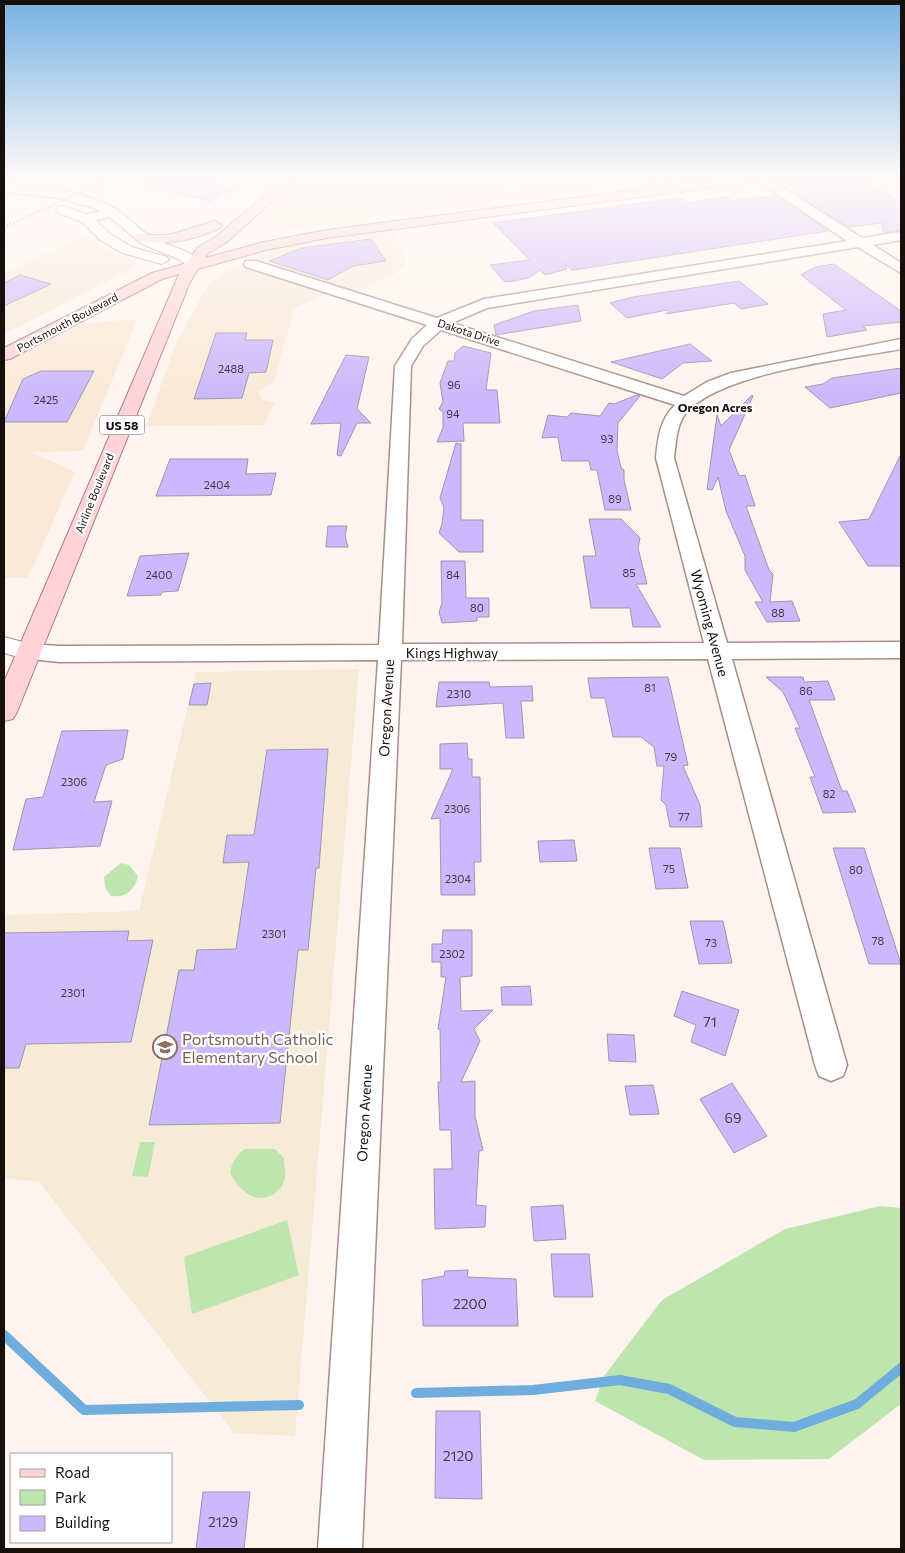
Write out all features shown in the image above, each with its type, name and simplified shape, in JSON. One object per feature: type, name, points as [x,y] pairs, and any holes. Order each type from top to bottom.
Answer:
[{"type":"main road","name":"Airline Boulevard","points":[[4,712],[182,282],[188,260],[201,251]]},
{"type":"main road","name":"Portsmouth Boulevard","points":[[4,355],[188,260],[236,251]]},
{"type":"main road","name":"Portsmouth Boulevard","points":[[4,342],[163,261]]},
{"type":"street","points":[[133,251],[163,261],[188,260]]},
{"type":"street","points":[[171,251],[188,260]]},
{"type":"street","name":"Oregon Avenue","points":[[340,1549],[390,652],[402,374],[409,353],[417,341],[439,323],[466,309],[515,297],[807,251]]},
{"type":"street","points":[[875,251],[901,268]]},
{"type":"street","name":"Dakota Drive","points":[[251,264],[687,403]]},
{"type":"street","name":"Wyoming Avenue","points":[[832,1065],[665,458],[666,433],[673,418],[687,403],[707,388],[736,376],[901,344]]},
{"type":"street","name":"Kings Highway","points":[[4,645],[30,652],[58,654],[901,650]]},
{"type":"shaded area","points":[[51,251],[112,251],[137,262],[136,267],[4,334],[4,274]]},
{"type":"shaded area","points":[[273,251],[404,251],[405,266],[391,276],[352,292],[258,259],[263,254]]},
{"type":"shaded area","points":[[241,265],[328,293],[294,309],[274,382],[258,392],[263,400],[275,403],[264,425],[147,426],[175,345],[208,285],[223,273]]},
{"type":"shaded area","points":[[137,319],[83,451],[32,452],[75,472],[28,578],[4,578],[4,364],[80,324]]},
{"type":"shaded area","name":"Portsmouth Catholic Elementary School","points":[[359,669],[295,1436],[234,1433],[39,1182],[4,1178],[4,915],[139,911],[196,672]]},
{"type":"green space","points":[[121,863],[129,865],[138,876],[137,881],[129,892],[121,896],[111,896],[105,888],[104,877]]},
{"type":"green space","points":[[140,1142],[155,1142],[148,1177],[132,1176]]},
{"type":"green space","points":[[245,1149],[275,1149],[284,1158],[285,1178],[281,1188],[273,1195],[257,1198],[248,1194],[230,1173],[236,1157]]},
{"type":"green space","points":[[880,1206],[901,1208],[901,1404],[829,1459],[704,1460],[595,1401],[604,1376],[662,1300],[785,1229]]},
{"type":"green space","points":[[287,1220],[299,1275],[192,1314],[184,1257]]},
{"type":"building","points":[[293,251],[380,251],[386,261],[353,266],[328,280],[269,261]]},
{"type":"building","points":[[521,251],[694,251],[572,270],[564,263],[567,269],[545,275],[540,270],[528,278],[505,282],[490,265],[530,260]]},
{"type":"building","points":[[834,264],[901,311],[901,322],[863,326],[867,330],[827,337],[823,314],[846,310],[801,275],[815,267]]},
{"type":"building","points":[[20,275],[51,284],[4,306],[4,283]]},
{"type":"building","points":[[739,281],[768,304],[741,309],[734,303],[666,314],[669,312],[667,310],[627,318],[610,303],[633,297]]},
{"type":"building","points":[[578,305],[581,321],[496,335],[494,325],[534,311]]},
{"type":"building","points":[[216,333],[247,333],[245,340],[273,340],[266,372],[249,373],[242,398],[194,399]]},
{"type":"building","points":[[690,344],[712,361],[683,363],[662,379],[611,362]]},
{"type":"building","points":[[463,346],[491,353],[486,390],[497,390],[500,423],[463,423],[464,441],[437,442],[443,428],[443,412],[439,409],[443,402],[440,383],[448,361],[454,361],[455,353]]},
{"type":"building","points":[[346,355],[369,357],[357,409],[371,423],[357,423],[341,456],[337,455],[341,423],[311,424]]},
{"type":"building","points":[[901,368],[901,393],[830,408],[805,387],[823,384],[832,378]]},
{"type":"building","points":[[41,371],[94,371],[67,422],[4,422],[23,379]]},
{"type":"building","points":[[637,395],[640,396],[618,423],[617,450],[621,468],[624,470],[624,480],[631,510],[605,510],[597,470],[591,470],[589,461],[562,461],[558,437],[542,438],[548,415],[567,417],[571,413],[600,416],[609,403],[614,404]]},
{"type":"building","points":[[752,395],[729,450],[739,476],[745,475],[755,506],[746,506],[769,570],[773,574],[770,602],[792,601],[800,621],[767,622],[755,602],[763,602],[745,570],[745,556],[726,511],[718,477],[712,490],[707,489],[717,415],[721,426]]},
{"type":"building","points":[[456,443],[461,444],[461,520],[483,520],[483,552],[459,552],[439,533],[444,507],[440,498]]},
{"type":"building","points":[[901,454],[901,566],[868,566],[839,522],[869,519]]},
{"type":"building","points":[[170,459],[248,459],[246,474],[276,473],[271,495],[156,496]]},
{"type":"building","points":[[589,519],[621,519],[640,538],[638,548],[647,584],[636,584],[661,627],[633,627],[630,608],[591,608],[583,556],[596,556]]},
{"type":"building","points":[[328,526],[347,526],[345,536],[348,547],[326,547]]},
{"type":"building","points":[[189,553],[178,591],[162,592],[161,595],[127,596],[140,556]]},
{"type":"building","points":[[441,561],[465,561],[466,598],[489,598],[489,617],[477,617],[477,621],[442,623],[439,612],[442,603]]},
{"type":"building","points":[[668,677],[688,765],[683,766],[700,805],[702,827],[670,827],[666,805],[661,800],[664,766],[657,766],[654,747],[641,737],[613,737],[605,698],[591,698],[588,678]]},
{"type":"building","points":[[766,677],[803,677],[804,682],[828,681],[835,700],[809,700],[842,791],[847,791],[856,812],[823,813],[810,777],[815,777],[795,728],[800,728],[783,692]]},
{"type":"building","points":[[439,682],[489,682],[490,687],[532,686],[533,701],[521,701],[524,738],[506,738],[503,703],[436,707]]},
{"type":"building","points":[[211,683],[207,705],[189,705],[194,684]]},
{"type":"building","points":[[128,730],[123,759],[106,765],[94,802],[112,801],[100,846],[13,850],[26,799],[43,797],[62,731]]},
{"type":"building","points":[[467,743],[468,759],[472,759],[472,777],[480,777],[481,862],[474,862],[475,895],[441,895],[440,818],[431,819],[453,769],[440,769],[440,744]]},
{"type":"building","points":[[328,749],[319,868],[316,868],[308,950],[298,950],[280,1123],[149,1125],[179,970],[194,970],[197,950],[236,949],[249,862],[223,863],[227,835],[254,835],[267,750]]},
{"type":"building","points":[[574,840],[577,861],[540,862],[538,841]]},
{"type":"building","points":[[649,848],[680,848],[688,888],[656,889]]},
{"type":"building","points":[[833,848],[864,848],[901,964],[869,964]]},
{"type":"building","points":[[690,921],[723,921],[732,963],[699,964]]},
{"type":"building","points":[[443,930],[472,930],[472,976],[460,977],[461,1011],[493,1010],[474,1029],[480,1041],[461,1082],[475,1081],[475,1116],[483,1150],[479,1151],[476,1205],[486,1206],[485,1227],[435,1229],[434,1169],[452,1169],[451,1130],[440,1130],[438,1082],[441,1082],[440,1029],[438,1029],[446,977],[441,977],[441,962],[432,962],[432,944],[442,944]]},
{"type":"building","points":[[129,931],[127,941],[153,940],[131,1042],[26,1044],[19,1068],[4,1068],[4,933]]},
{"type":"building","points":[[530,986],[532,1005],[502,1005],[501,987]]},
{"type":"building","points":[[682,991],[739,1010],[725,1056],[691,1042],[696,1025],[674,1016]]},
{"type":"building","points":[[607,1034],[634,1035],[636,1062],[609,1061]]},
{"type":"building","points":[[732,1083],[767,1136],[734,1153],[700,1099]]},
{"type":"building","points":[[653,1085],[659,1114],[630,1115],[625,1086]]},
{"type":"building","points":[[563,1205],[566,1239],[534,1241],[531,1207]]},
{"type":"building","points":[[551,1254],[589,1254],[593,1297],[554,1297]]},
{"type":"building","points":[[468,1270],[467,1277],[516,1279],[518,1326],[423,1326],[422,1280],[444,1276],[445,1271]]},
{"type":"building","points":[[436,1411],[480,1411],[482,1499],[435,1498]]},
{"type":"building","points":[[203,1492],[250,1492],[244,1549],[196,1549]]},
{"type":"waterway","points":[[4,1335],[84,1410],[299,1405]]},
{"type":"waterway","points":[[416,1393],[533,1390],[620,1380],[669,1389],[735,1422],[794,1427],[857,1404],[901,1368]]},
{"type":"place","name":"Portsmouth Catholic Elementary School","points":[[165,1047]]},
{"type":"district","name":"Oregon Acres","points":[[715,407]]}]
